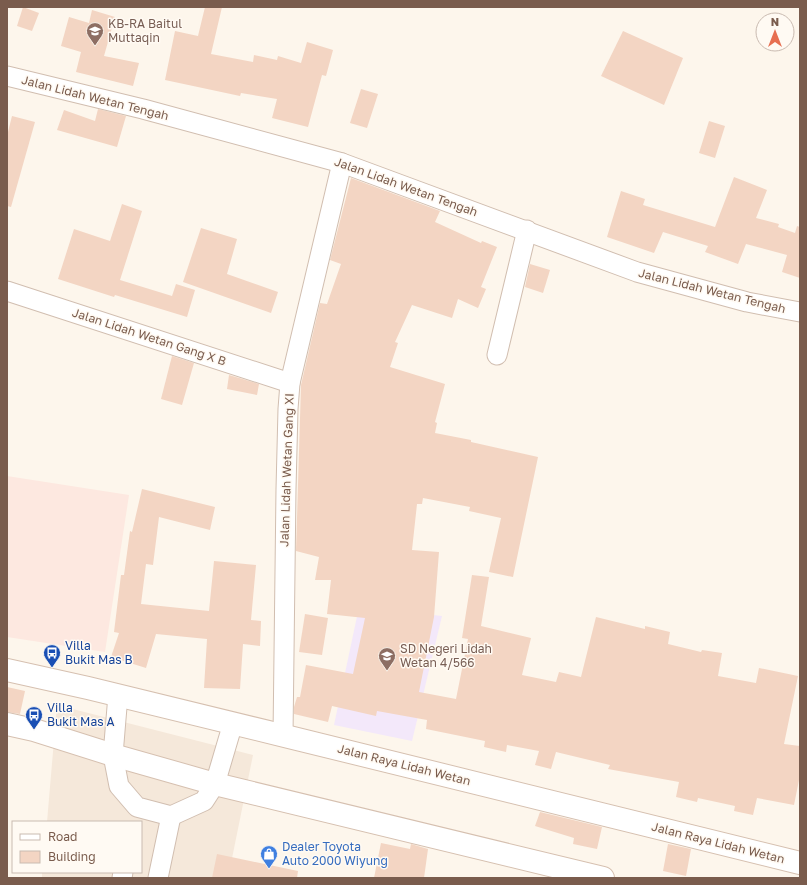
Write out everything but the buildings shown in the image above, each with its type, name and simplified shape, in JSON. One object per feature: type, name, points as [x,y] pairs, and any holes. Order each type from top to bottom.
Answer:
[{"type":"main road","name":"Jalan Raya Lidah Wetan","points":[[7,670],[118,695],[800,863]]},
{"type":"main road","points":[[7,724],[34,730],[113,755],[214,784],[603,878]]},
{"type":"street","name":"Jalan Lidah Wetan Tengah","points":[[7,76],[150,111],[342,163],[527,230],[637,272],[747,302],[800,312]]},
{"type":"street","name":"Jalan Lidah Wetan Gang XI","points":[[283,736],[286,482],[290,382],[342,163]]},
{"type":"street","points":[[497,355],[527,230]]},
{"type":"street","name":"Jalan Lidah Wetan Gang X B","points":[[7,291],[290,382]]},
{"type":"street","points":[[118,695],[113,755],[119,786],[135,814],[171,816],[204,801],[214,784],[233,723]]},
{"type":"street","points":[[158,878],[171,816]]},
{"type":"shaded area","points":[[7,476],[129,495],[105,652],[7,637]]},
{"type":"shaded area","name":"SD Negeri Lidah Wetan 4/566","points":[[359,607],[442,616],[412,741],[334,725]]},
{"type":"shaded area","points":[[57,705],[253,755],[228,878],[42,878],[42,873],[142,873],[142,821],[47,821]]},
{"type":"place","name":"KB-RA Baitul Muttaqin","points":[[95,46]]},
{"type":"place","name":"Villa Bukit Mas B","points":[[52,668]]},
{"type":"place","name":"SD Negeri Lidah Wetan 4/566","points":[[387,671]]},
{"type":"place","name":"Villa Bukit Mas A","points":[[34,730]]},
{"type":"place","name":"Dealer Toyota Auto 2000 Wiyung","points":[[269,869]]}]
